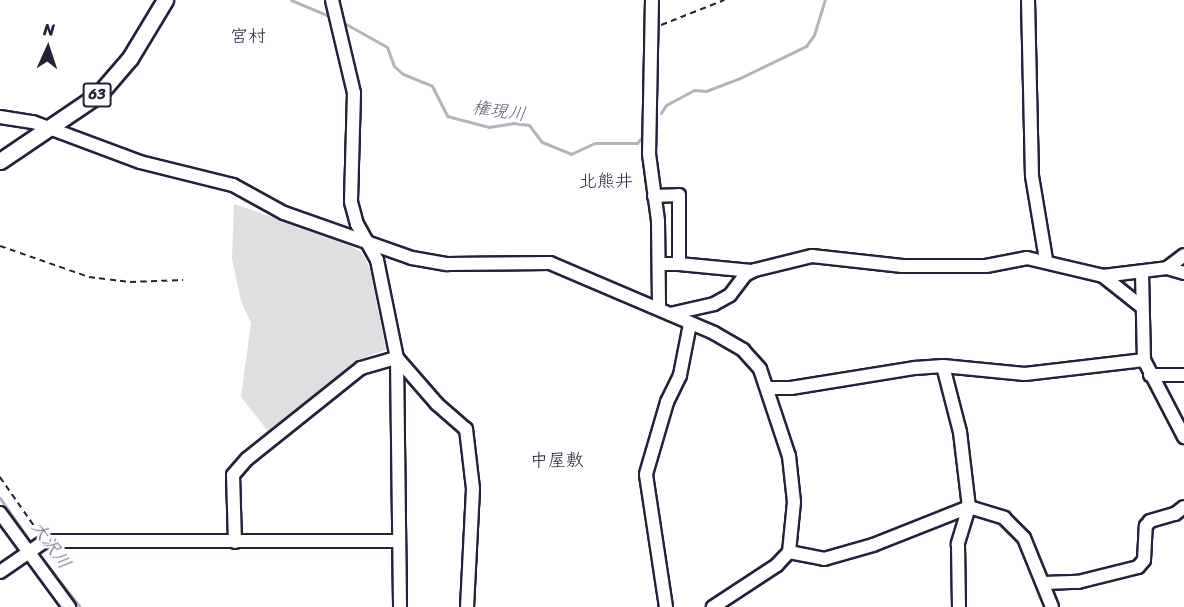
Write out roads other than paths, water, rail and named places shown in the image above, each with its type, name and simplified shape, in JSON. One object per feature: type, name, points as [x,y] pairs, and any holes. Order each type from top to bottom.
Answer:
[{"type":"main road","name":"63","points":[[0,161],[51,127],[114,80],[165,0]]},
{"type":"street","points":[[332,0],[354,93],[351,202],[357,224],[370,244],[397,358],[400,607]]},
{"type":"street","points":[[652,0],[649,154],[665,312]]},
{"type":"street","points":[[1028,0],[1032,177],[1046,260]]},
{"type":"street","points":[[0,117],[51,127],[140,162],[233,185],[284,213],[412,258],[447,264],[550,263],[665,312],[743,350],[760,369],[792,475],[789,552],[777,565],[713,607]]},
{"type":"street","points":[[654,196],[679,195],[679,264]]},
{"type":"street","points":[[660,264],[752,271],[812,256],[902,266],[986,266],[1027,258],[1046,260],[1103,276],[1142,273],[1167,268],[1184,255]]},
{"type":"street","points":[[1167,268],[1184,273]]},
{"type":"street","points":[[665,312],[714,304],[730,295],[752,271]]},
{"type":"street","points":[[1142,273],[1144,360],[1184,437]]},
{"type":"street","points":[[1103,276],[1142,306]]},
{"type":"street","points":[[666,607],[646,474],[668,402],[680,375],[690,324]]},
{"type":"street","points":[[235,542],[233,475],[247,459],[362,368],[397,358]]},
{"type":"street","points":[[397,358],[436,404],[466,429],[473,489],[467,607]]},
{"type":"street","points":[[767,388],[791,388],[944,366],[1025,374],[1144,360]]},
{"type":"street","points":[[944,366],[960,432],[969,507],[958,544],[959,607]]},
{"type":"street","points":[[1150,375],[1184,375]]},
{"type":"street","points":[[789,552],[824,560],[873,545],[969,507],[1004,518],[1024,538],[1052,607]]},
{"type":"street","points":[[1044,583],[1078,582],[1138,567],[1144,560],[1146,526],[1150,520],[1175,514],[1184,507]]},
{"type":"street","points":[[0,513],[69,607]]},
{"type":"street","points":[[0,572],[43,542],[398,541]]},
{"type":"waterway","name":"権現川","points":[[291,0],[329,16]]},
{"type":"waterway","name":"権現川","points":[[661,113],[666,105],[694,90],[706,91],[738,79],[806,46],[814,35],[825,0]]},
{"type":"waterway","name":"権現川","points":[[346,24],[387,47],[394,66],[403,74],[432,86],[447,116],[489,127],[513,123],[529,125],[542,142],[571,154],[595,143],[637,143],[642,137]]},
{"type":"waterway","name":"大沢川","points":[[0,498],[33,546]]},
{"type":"waterway","name":"大沢川","points":[[37,552],[80,607]]},
{"type":"district","name":"宮村","points":[[248,36]]},
{"type":"district","name":"北熊井","points":[[606,181]]},
{"type":"district","name":"中屋敷","points":[[557,460]]}]
